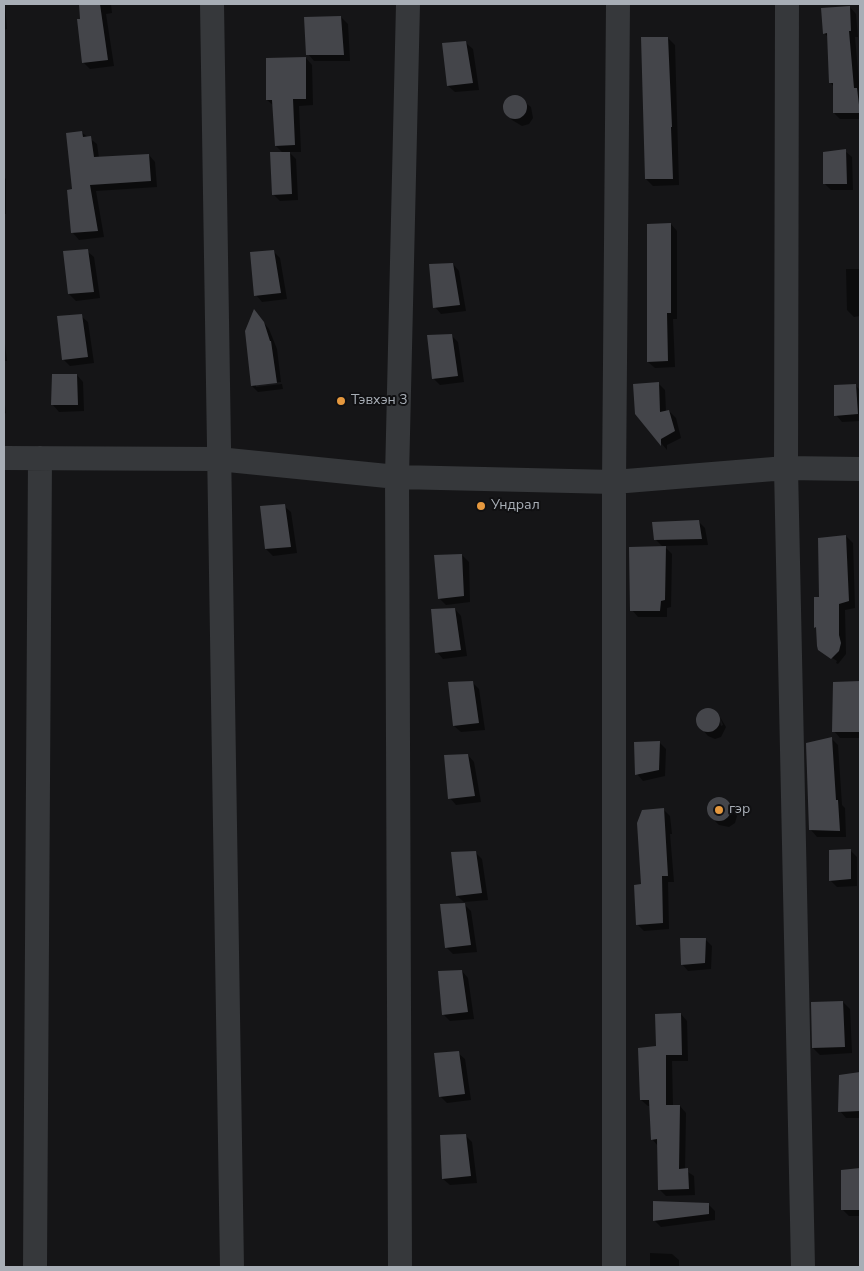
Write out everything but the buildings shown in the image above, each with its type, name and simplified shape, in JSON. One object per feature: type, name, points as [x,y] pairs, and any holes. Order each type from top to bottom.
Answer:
[{"type":"street","points":[[212,4],[232,1267]]},
{"type":"street","points":[[400,1267],[397,477],[408,4]]},
{"type":"street","points":[[614,1267],[614,482],[618,4]]},
{"type":"street","points":[[787,4],[786,468],[802,1267]]},
{"type":"street","points":[[4,458],[218,459],[397,477],[614,482],[786,468],[860,469]]},
{"type":"street","points":[[35,1267],[40,458]]},
{"type":"place","name":"Тэвхэн 3","points":[[341,401]]},
{"type":"place","name":"Ундрал","points":[[481,506]]},
{"type":"place","name":"гэр","points":[[719,810]]}]
